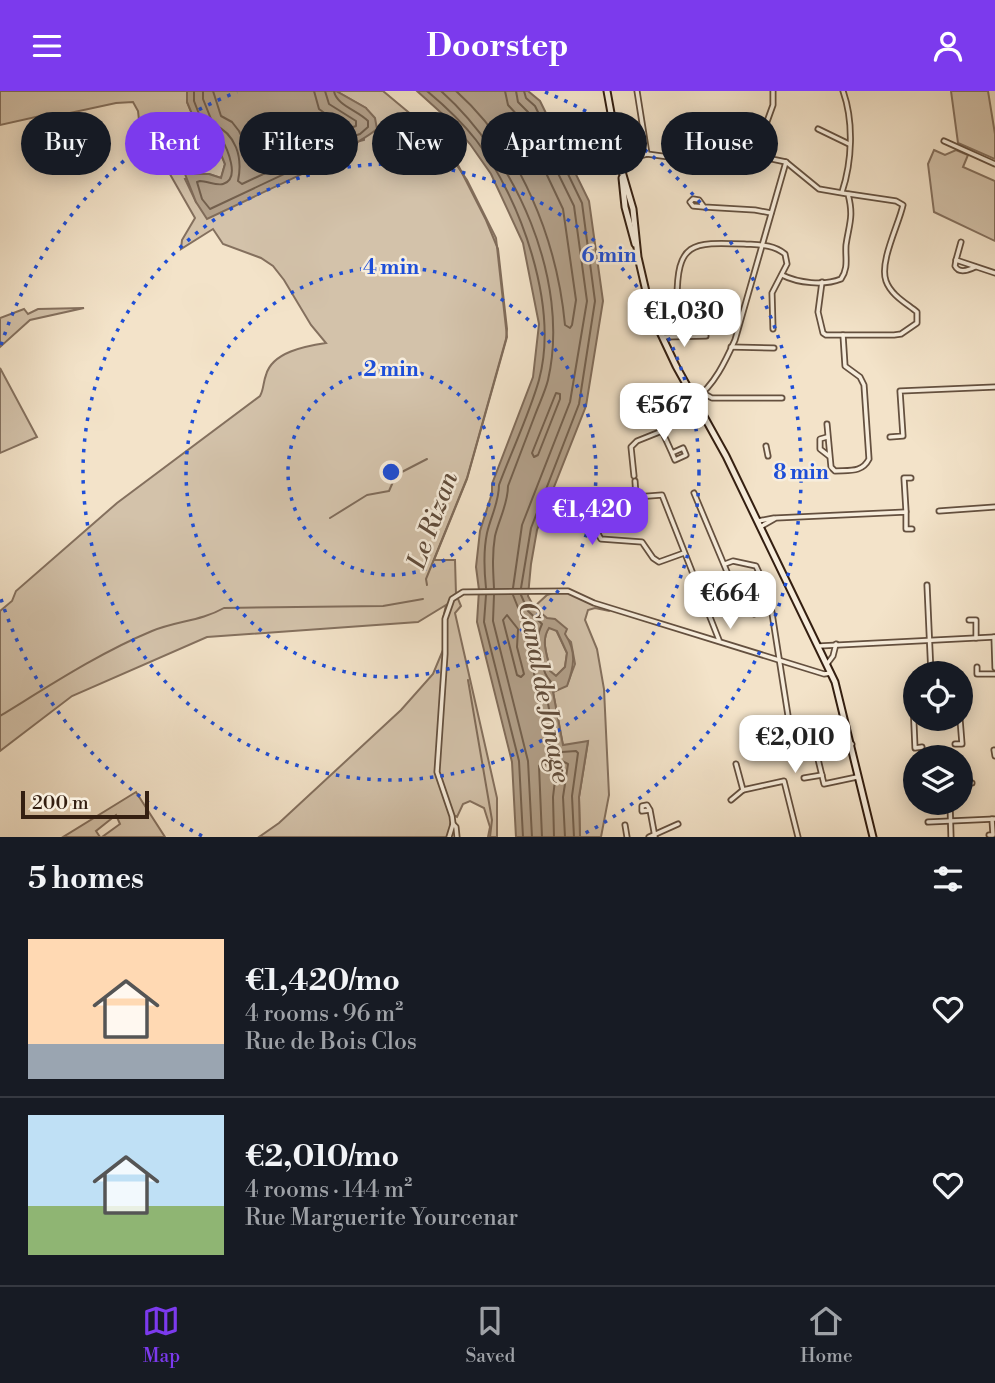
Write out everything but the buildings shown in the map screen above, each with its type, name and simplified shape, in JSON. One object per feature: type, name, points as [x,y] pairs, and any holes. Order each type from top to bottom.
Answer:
[{"type":"main road","points":[[607,91],[611,112]]},
{"type":"main road","points":[[622,175],[625,207],[648,300],[661,337],[759,524],[831,673],[852,744],[873,837]]},
{"type":"street","points":[[637,91],[640,112]]},
{"type":"street","points":[[770,112],[774,91]]},
{"type":"street","points":[[842,192],[849,172],[849,114],[843,91]]},
{"type":"street","points":[[818,129],[849,144]]},
{"type":"street","points":[[944,141],[995,164]]},
{"type":"street","points":[[647,154],[661,156]]},
{"type":"street","points":[[778,160],[786,162],[818,189],[896,201],[903,205],[885,273],[892,291],[917,312],[917,323],[901,334],[894,335],[823,333],[818,312],[822,282]]},
{"type":"street","points":[[695,398],[703,393],[732,347],[786,162]]},
{"type":"street","points":[[782,275],[796,281],[822,282],[841,279],[845,273],[846,246],[852,224],[848,194]]},
{"type":"street","points":[[704,207],[771,213]]},
{"type":"street","points":[[961,242],[955,266],[964,271],[975,267]]},
{"type":"street","points":[[677,300],[677,273],[680,263],[692,247],[712,243],[778,248],[785,254],[787,264],[772,293],[773,329]]},
{"type":"street","points":[[956,260],[995,274]]},
{"type":"street","points":[[648,300],[699,300],[716,309]]},
{"type":"street","points":[[827,424],[831,467],[835,471],[861,469],[869,459],[864,385],[860,377],[845,366],[843,335]]},
{"type":"street","points":[[661,337],[706,336]]},
{"type":"street","points":[[732,347],[774,348]]},
{"type":"street","points":[[890,437],[903,436],[900,391],[995,387]]},
{"type":"street","points":[[703,393],[712,398],[782,398]]},
{"type":"street","points":[[636,496],[631,447],[637,440],[662,431],[680,411],[700,409]]},
{"type":"street","points":[[662,431],[672,453]]},
{"type":"street","points":[[827,437],[820,439],[820,449],[829,456]]},
{"type":"street","points":[[766,446],[768,456]]},
{"type":"street","points":[[911,478],[904,478],[906,530],[912,529]]},
{"type":"street","points":[[694,493],[743,610],[754,614],[770,607]]},
{"type":"street","points":[[684,553],[659,562],[642,542],[601,539],[598,535],[594,506],[596,500],[662,495],[719,640]]},
{"type":"street","points":[[939,511],[995,507]]},
{"type":"street","points":[[759,524],[766,517],[906,512]]},
{"type":"street","points":[[725,564],[733,561],[756,566],[769,594],[789,722],[799,726]]},
{"type":"street","points":[[927,585],[931,661]]},
{"type":"street","points":[[457,837],[437,772],[445,619],[453,599],[467,592],[568,591],[594,603],[824,674],[831,673]]},
{"type":"street","points":[[969,620],[975,620],[976,638]]},
{"type":"street","points":[[819,646],[994,637],[995,671],[977,674],[977,667]]},
{"type":"street","points":[[827,664],[833,656],[836,644]]},
{"type":"street","points":[[955,744],[962,744],[961,731]]},
{"type":"street","points":[[800,754],[811,752],[817,755],[852,744]]},
{"type":"street","points":[[994,750],[995,756]]},
{"type":"street","points":[[817,755],[824,784],[859,776]]},
{"type":"street","points":[[736,764],[743,790]]},
{"type":"street","points":[[804,778],[822,775]]},
{"type":"street","points":[[731,800],[743,790],[785,781],[798,837]]},
{"type":"street","points":[[650,810],[655,836]]},
{"type":"street","points":[[950,815],[951,837]]},
{"type":"street","points":[[928,822],[994,819],[993,835],[989,835]]},
{"type":"street","points":[[449,837],[453,824]]},
{"type":"street","points":[[649,837],[678,824]]},
{"type":"street","points":[[625,825],[627,837]]},
{"type":"shaded area","points":[[0,91],[187,91],[187,102],[191,112],[138,112],[133,102],[116,103],[74,112],[21,112],[21,120],[0,125]]},
{"type":"shaded area","points":[[336,91],[383,91],[408,112],[372,112],[372,175],[464,175],[496,238],[507,337],[467,479],[434,560],[455,560],[456,594],[461,606],[455,613],[497,798],[497,837],[488,837],[490,827],[484,808],[470,801],[463,804],[457,817],[453,815],[450,837],[259,837],[279,823],[401,710],[433,674],[443,650],[446,605],[418,622],[207,637],[72,696],[0,751],[0,611],[12,601],[16,591],[117,503],[260,396],[269,367],[275,361],[291,351],[326,343],[311,325],[284,280],[273,266],[261,258],[223,244],[213,229],[181,249],[182,240],[195,218],[170,175],[204,175],[185,179],[196,202],[293,175],[358,175],[358,142],[364,140],[366,108]]},
{"type":"shaded area","points":[[951,91],[988,91],[995,134],[995,159],[958,143]]},
{"type":"shaded area","points":[[934,150],[945,155],[956,150],[968,155],[963,167],[995,181],[995,241],[934,212],[928,164]]},
{"type":"shaded area","points":[[84,308],[30,320],[0,347],[0,318],[24,309],[28,314],[38,309]]},
{"type":"shaded area","points":[[0,368],[37,437],[0,453]]},
{"type":"shaded area","points":[[556,592],[568,593],[611,609],[588,610],[585,620],[597,649],[604,689],[609,795],[601,837],[580,837],[579,797],[588,742],[563,746],[553,692],[567,685],[575,664],[571,642],[534,607],[547,595]]},
{"type":"shaded area","points":[[549,627],[556,630],[567,653],[565,667],[556,676],[550,671],[545,649]]},
{"type":"shaded area","points":[[136,792],[165,837],[102,837],[120,824],[116,815],[96,831],[100,837],[63,837]]},
{"type":"water","points":[[187,91],[336,91],[366,108],[372,115],[372,132],[358,142],[358,112],[239,112],[239,175],[300,175],[207,219],[196,202],[185,175],[212,175],[221,178],[225,175],[225,112],[191,112],[187,102]]},
{"type":"water","name":"Canal de Jonage","points":[[417,91],[528,91],[540,101],[545,112],[481,112],[481,160],[467,141],[467,112],[440,112]]},
{"type":"water","name":"Canal de Jonage","points":[[491,175],[576,175],[589,201],[603,301],[586,406],[537,530],[528,596],[534,607],[547,618],[555,619],[567,629],[565,634],[573,653],[573,666],[567,686],[553,692],[563,745],[588,741],[579,797],[580,837],[516,837],[512,762],[477,622],[479,590],[476,567],[480,531],[492,493],[492,484],[533,377],[539,324],[523,243]],"holes":[[[549,628],[557,631],[567,653],[565,667],[556,676],[550,671],[545,644]]]},
{"type":"waterway","name":"Le Rizan","points":[[427,585],[426,579],[467,478],[507,329],[498,249],[463,175]]},
{"type":"waterway","points":[[330,518],[367,495],[389,491],[396,475],[427,459]]},
{"type":"waterway","name":"Le Rizan","points":[[0,716],[113,649],[161,628],[206,616],[224,608],[383,606],[423,599]]},
{"type":"waterway","points":[[468,680],[492,820],[490,837]]}]
